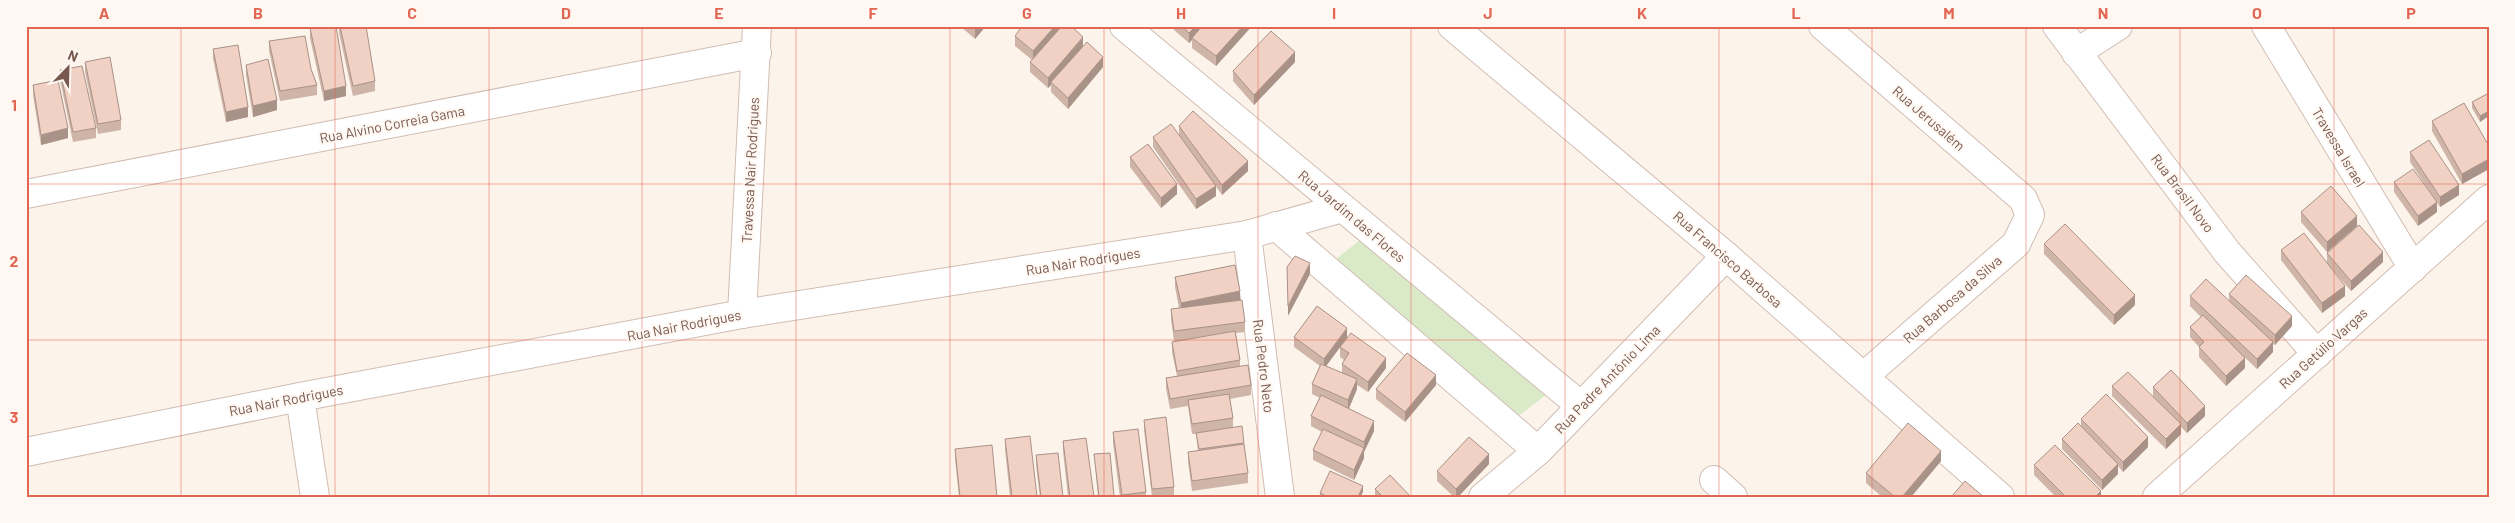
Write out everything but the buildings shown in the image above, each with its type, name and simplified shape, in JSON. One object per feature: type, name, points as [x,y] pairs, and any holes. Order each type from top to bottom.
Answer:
[{"type":"street","name":"Rua Jardim das Flores","points":[[1124,26],[1582,406]]},
{"type":"street","name":"Rua Jerusalém","points":[[1823,26],[2023,199],[2030,215]]},
{"type":"street","name":"Rua Brasil Novo","points":[[2057,26],[2227,252],[2317,354]]},
{"type":"street","points":[[2076,53],[2118,26]]},
{"type":"street","name":"Travessa Israel","points":[[2266,26],[2413,268]]},
{"type":"street","name":"Rua Francisco Barbosa","points":[[1466,30],[1864,376],[2000,497]]},
{"type":"street","name":"Rua Alvino Correia Gama","points":[[26,194],[755,34]]},
{"type":"street","name":"Travessa Nair Rodrigues","points":[[742,314],[755,34]]},
{"type":"street","name":"Rua Getúlio Vargas","points":[[2157,497],[2489,199]]},
{"type":"street","name":"Rua Nair Rodrigues","points":[[26,452],[300,397],[742,314],[1247,235],[1342,208]]},
{"type":"street","name":"Rua Barbosa da Silva","points":[[1864,376],[2016,244],[2030,215]]},
{"type":"street","points":[[1276,226],[1538,450]]},
{"type":"street","name":"Rua Pedro Neto","points":[[1247,235],[1280,497]]},
{"type":"street","name":"Rua Padre Antônio Lima","points":[[1483,497],[1538,450],[1726,256]]},
{"type":"street","points":[[300,397],[315,497]]},
{"type":"green space","points":[[1360,240],[1546,395],[1516,418],[1332,262]]}]
